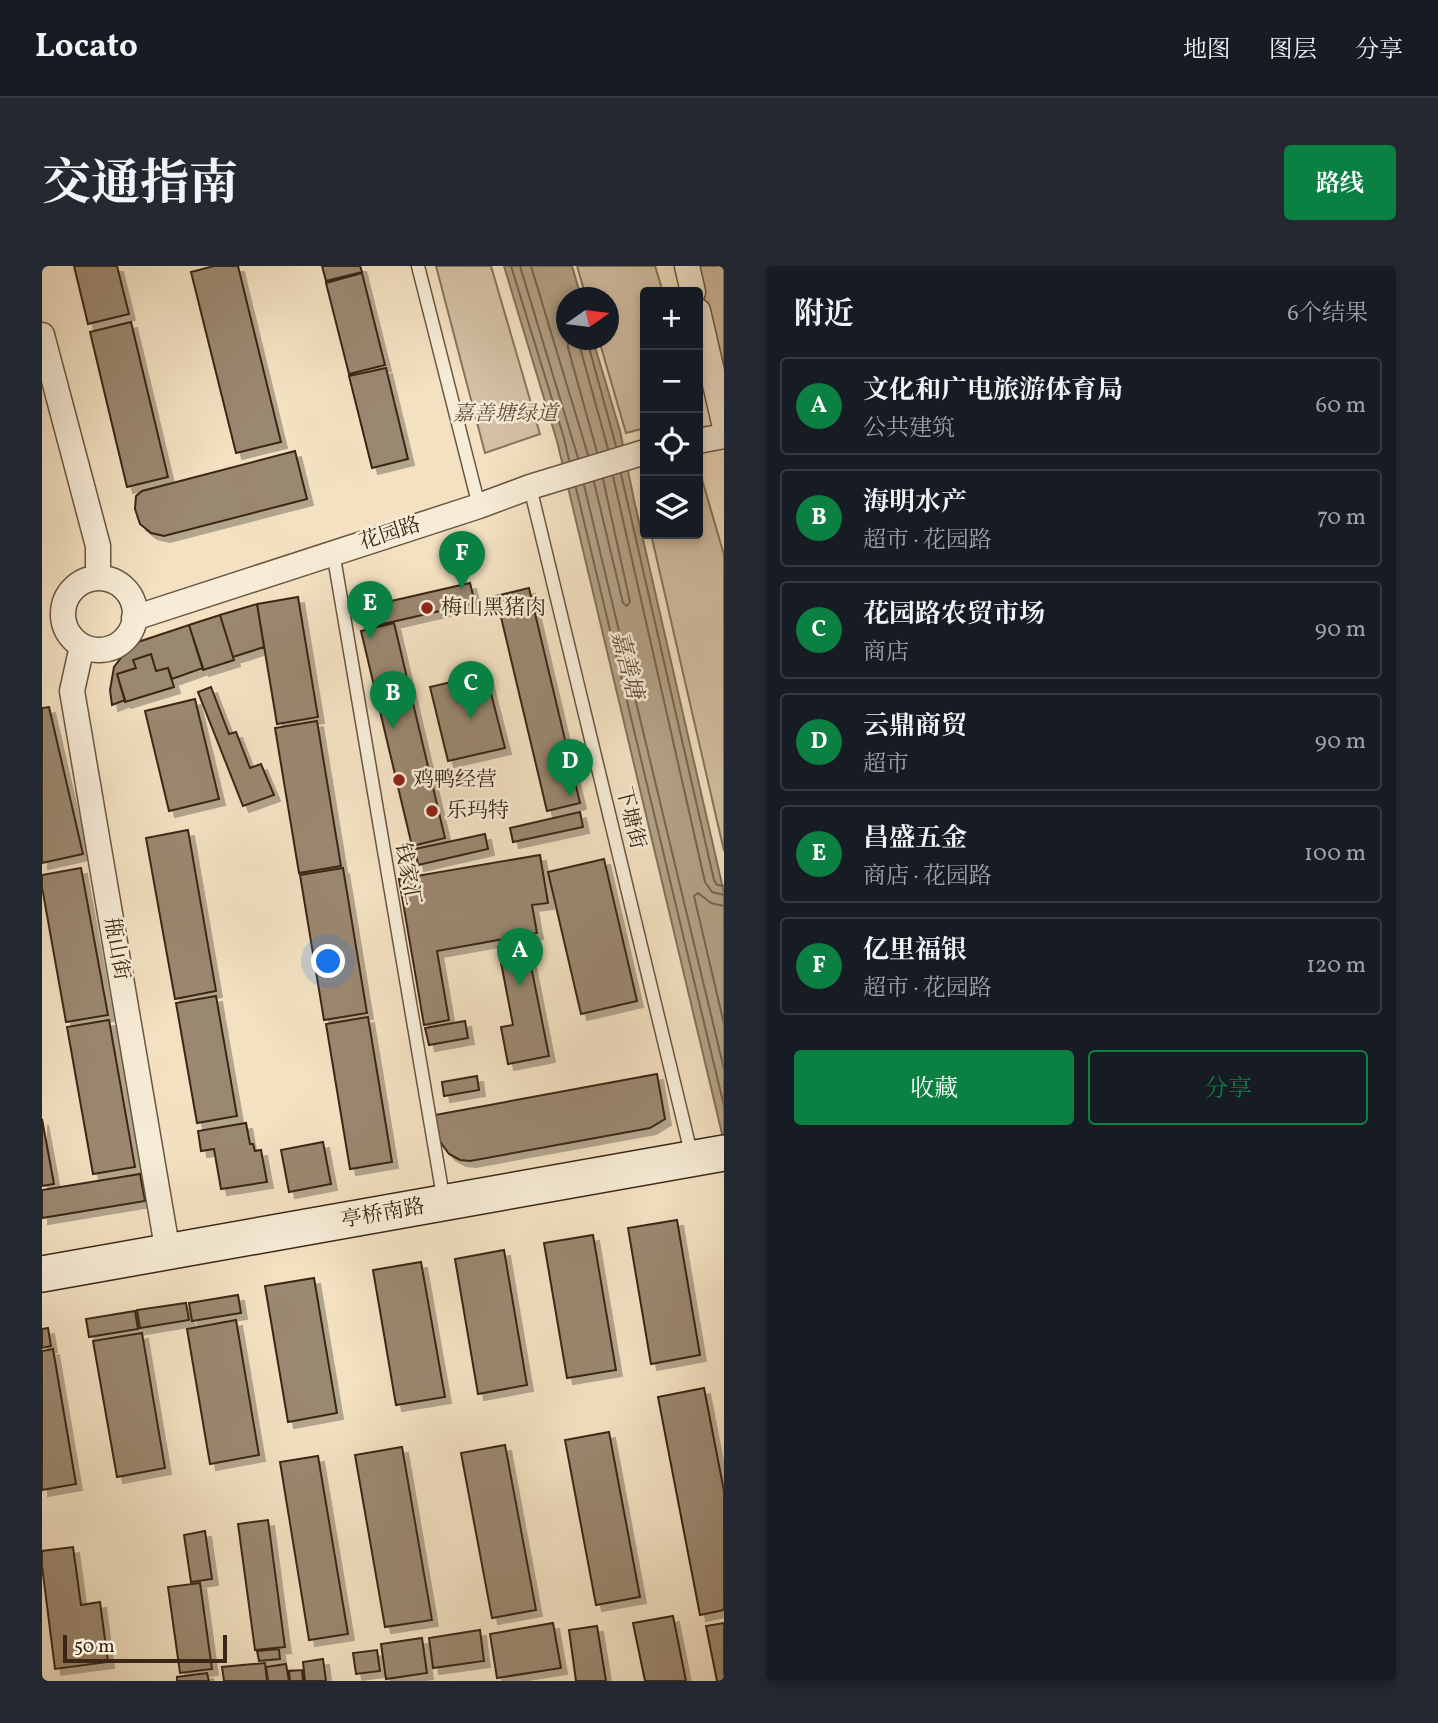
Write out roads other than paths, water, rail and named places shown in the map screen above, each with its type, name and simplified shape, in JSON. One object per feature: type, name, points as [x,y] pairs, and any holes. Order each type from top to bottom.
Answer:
[{"type":"street","points":[[687,266],[692,287]]},
{"type":"street","points":[[703,333],[724,423]]},
{"type":"street","points":[[42,335],[98,546],[98,578]]},
{"type":"street","points":[[703,441],[724,436]]},
{"type":"street","name":"花园路","points":[[134,618],[640,453]]},
{"type":"street","points":[[86,580],[110,580],[121,586],[129,595],[134,606],[134,618],[125,639],[104,650],[93,650],[73,639],[66,629],[63,606],[68,595],[86,580]]},
{"type":"street","name":"甁山街","points":[[82,646],[72,691],[168,1253]]},
{"type":"street","name":"亭桥南路","points":[[42,1274],[708,1155]]},
{"type":"lane","points":[[418,266],[479,506]]},
{"type":"lane","name":"下塘街","points":[[530,487],[708,1155]]},
{"type":"lane","name":"钱家汇","points":[[333,552],[444,1202]]},
{"type":"water","name":"嘉善塘","points":[[504,266],[572,266],[578,287],[556,287],[556,350],[596,350],[620,431],[640,526],[640,539],[643,539],[724,893],[724,1142],[557,441]]},
{"type":"place","name":"亿里福银","points":[[462,589]]},
{"type":"place","name":"梅山黑猪肉","points":[[427,608]]},
{"type":"place","name":"昌盛五金","points":[[370,639]]},
{"type":"place","name":"花园路农贸市场","points":[[471,719]]},
{"type":"place","name":"海明水产","points":[[393,729]]},
{"type":"place","name":"鸡鸭经营","points":[[399,780]]},
{"type":"place","name":"云鼎商贸","points":[[570,797]]},
{"type":"place","name":"乐玛特","points":[[432,811]]},
{"type":"place","name":"文化和广电旅游体育局","points":[[520,986]]},
{"type":"park label","name":"嘉善塘绿道","points":[[505,414]]}]
